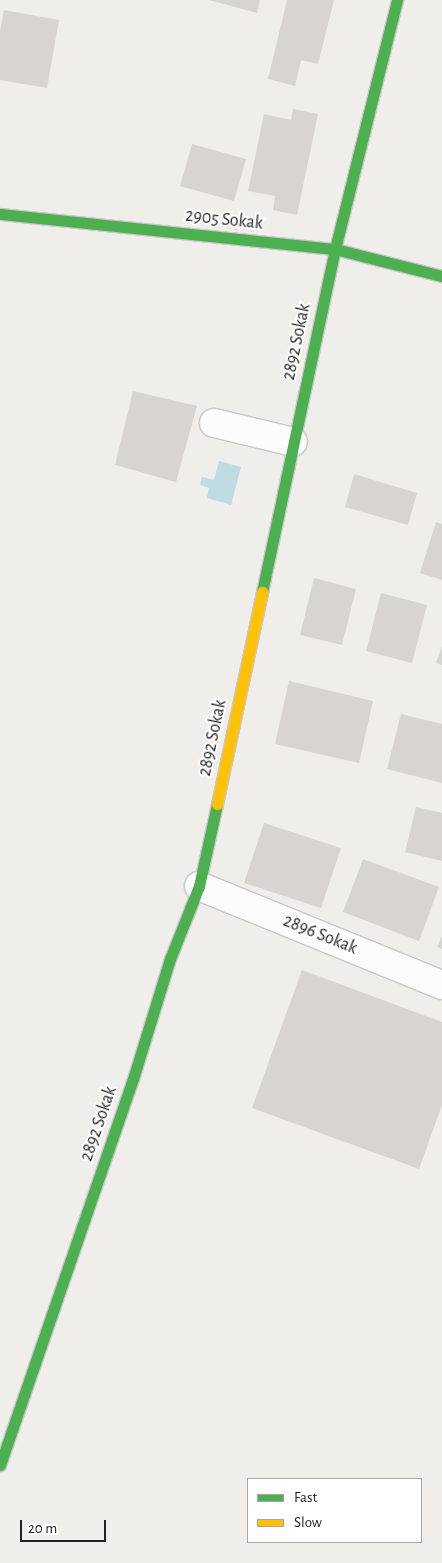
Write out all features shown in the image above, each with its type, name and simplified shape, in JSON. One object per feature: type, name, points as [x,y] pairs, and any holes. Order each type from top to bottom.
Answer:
[{"type":"street","name":"2892 Sokak","points":[[0,1465],[133,1079],[170,959],[199,886],[335,249],[397,0]]},
{"type":"street","name":"2905 Sokak","points":[[0,214],[335,249],[442,276]]},
{"type":"street","points":[[214,423],[294,442]]},
{"type":"street","name":"2896 Sokak","points":[[199,886],[442,985]]},
{"type":"water","points":[[219,461],[241,467],[231,505],[207,498],[209,488],[200,485],[202,477],[214,480]]},
{"type":"building","points":[[209,0],[260,0],[257,13]]},
{"type":"building","points":[[287,0],[334,0],[318,64],[301,60],[295,86],[268,79]]},
{"type":"building","points":[[4,10],[59,20],[47,88],[0,80],[0,31]]},
{"type":"building","points":[[293,109],[318,114],[297,215],[273,210],[275,196],[248,191],[264,114],[291,120]]},
{"type":"building","points":[[192,144],[246,159],[234,201],[180,186]]},
{"type":"building","points":[[133,391],[197,406],[176,482],[115,465]]},
{"type":"building","points":[[354,474],[417,493],[408,525],[345,507]]},
{"type":"building","points":[[436,522],[442,524],[442,580],[420,573]]},
{"type":"building","points":[[314,578],[356,589],[342,645],[300,635]]},
{"type":"building","points":[[381,593],[427,605],[412,663],[366,651]]},
{"type":"building","points":[[442,646],[442,665],[436,663]]},
{"type":"building","points":[[289,681],[373,701],[359,763],[275,744]]},
{"type":"building","points":[[401,714],[442,724],[442,783],[387,769]]},
{"type":"building","points":[[416,807],[442,813],[442,861],[405,852]]},
{"type":"building","points":[[264,823],[341,848],[321,908],[244,883]]},
{"type":"building","points":[[363,859],[439,887],[419,941],[343,912]]},
{"type":"building","points":[[442,936],[442,949],[437,947]]},
{"type":"building","points":[[302,970],[442,1022],[442,1105],[419,1169],[252,1108]]},
{"type":"traffic: fast","points":[[262,592],[335,249],[397,0]]},
{"type":"traffic: fast","points":[[0,214],[335,249],[442,276]]},
{"type":"traffic: fast","points":[[0,1465],[133,1079],[170,959],[199,886],[217,804]]},
{"type":"traffic: slow","points":[[217,804],[262,592]]}]
